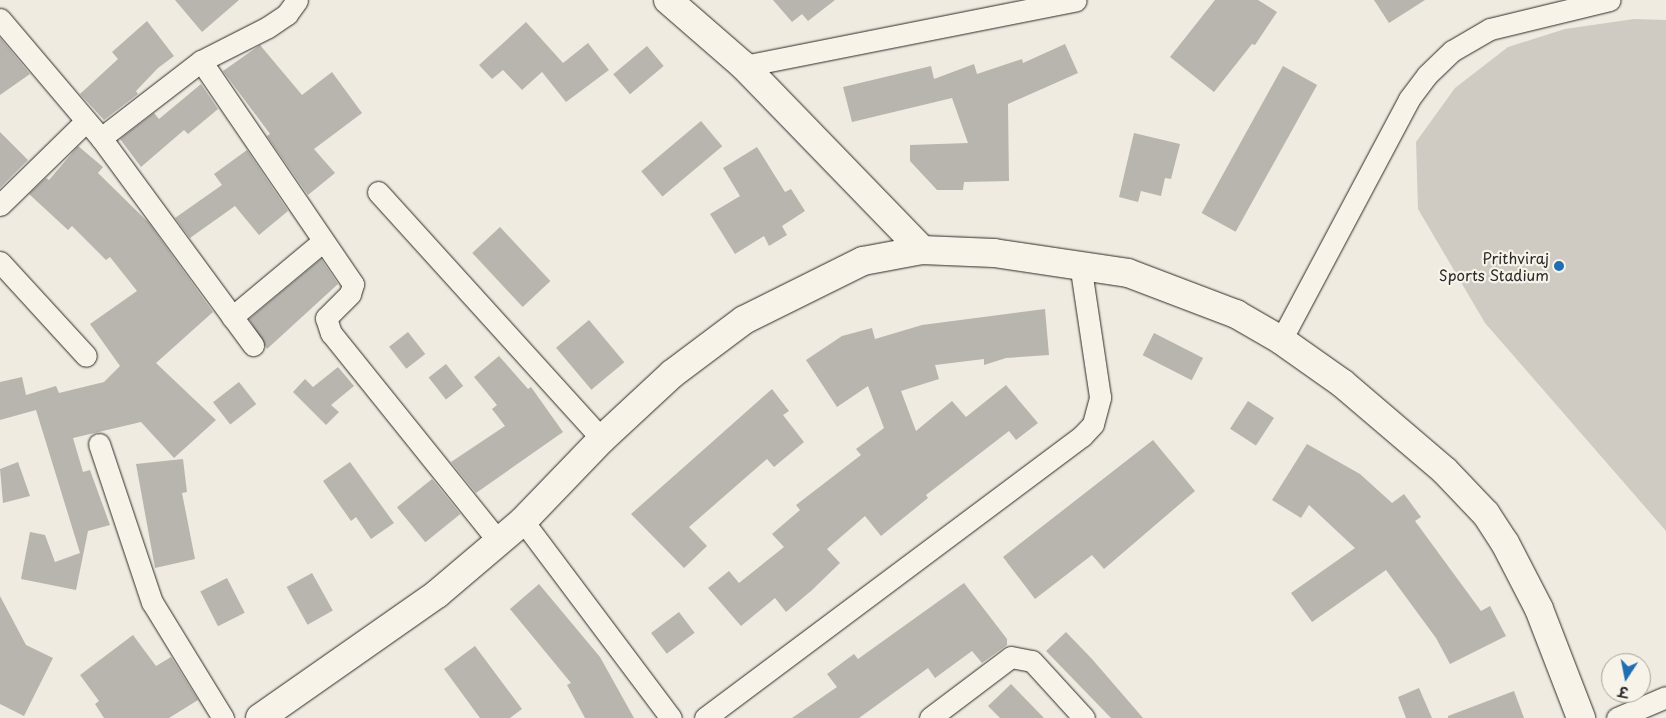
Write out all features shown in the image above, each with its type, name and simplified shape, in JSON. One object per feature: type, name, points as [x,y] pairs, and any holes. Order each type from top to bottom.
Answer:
[{"type":"street","points":[[101,138],[201,61],[268,27],[287,14],[297,0]]},
{"type":"street","points":[[668,0],[744,66],[922,250]]},
{"type":"street","points":[[744,66],[1076,0]]},
{"type":"street","points":[[1281,340],[1409,99],[1427,75],[1452,52],[1490,29],[1610,0]]},
{"type":"street","points":[[0,19],[85,122],[101,138],[253,345]]},
{"type":"street","points":[[201,61],[322,242],[353,284],[350,294],[326,318],[331,333],[499,542]]},
{"type":"street","points":[[0,205],[85,122]]},
{"type":"street","points":[[378,192],[602,439]]},
{"type":"street","points":[[232,317],[322,242]]},
{"type":"street","points":[[260,718],[385,634],[499,542],[523,521],[602,439],[672,374],[744,320],[863,261],[922,250],[994,253],[1080,263],[1176,288],[1236,314],[1281,340],[1342,383],[1445,471],[1486,514],[1505,543],[1539,609],[1581,718]]},
{"type":"street","points":[[705,718],[1082,436],[1092,424],[1100,397],[1080,263]]},
{"type":"street","points":[[4,276],[86,356]]},
{"type":"street","points":[[99,444],[152,602],[223,718]]},
{"type":"street","points":[[523,521],[671,718]]},
{"type":"street","points":[[930,718],[1011,657],[1032,661],[1084,718]]},
{"type":"street","points":[[1617,718],[1666,697]]},
{"type":"shaded area","name":"Prithviraj Sports Stadium","points":[[1634,19],[1666,20],[1666,531],[1485,323],[1418,209],[1416,142],[1455,88],[1508,47],[1565,29]]},
{"type":"building","points":[[175,0],[239,0],[202,32]]},
{"type":"building","points":[[773,0],[835,0],[808,21],[802,14],[792,22]]},
{"type":"building","points":[[1215,0],[1258,0],[1277,12],[1255,45],[1252,44],[1214,92],[1170,57]]},
{"type":"building","points":[[1374,0],[1425,0],[1389,23]]},
{"type":"building","points":[[147,21],[174,56],[158,68],[136,91],[138,94],[104,120],[80,94],[118,59],[112,52]]},
{"type":"building","points":[[526,22],[563,63],[588,43],[609,70],[566,102],[542,72],[522,90],[503,70],[492,79],[479,65]]},
{"type":"building","points":[[0,38],[30,74],[0,95]]},
{"type":"building","points":[[1065,44],[1078,73],[1008,104],[1009,181],[964,182],[963,190],[937,190],[910,161],[910,145],[968,143],[952,98],[852,122],[843,87],[931,66],[934,79],[974,64],[977,74],[1022,59],[1023,63]]},
{"type":"building","points":[[260,45],[302,95],[332,72],[362,113],[314,149],[335,173],[308,195],[267,136],[270,134],[223,71]]},
{"type":"building","points":[[647,46],[664,66],[630,94],[613,74]]},
{"type":"building","points":[[1283,66],[1317,85],[1236,232],[1202,213]]},
{"type":"building","points":[[201,84],[218,109],[188,134],[184,130],[141,167],[120,139],[154,113],[159,119]]},
{"type":"building","points":[[701,121],[722,146],[662,196],[641,171]]},
{"type":"building","points":[[0,132],[28,160],[0,188]]},
{"type":"building","points":[[1134,133],[1180,144],[1171,179],[1165,178],[1161,196],[1141,191],[1138,202],[1119,197]]},
{"type":"building","points":[[78,146],[103,167],[98,173],[148,222],[213,312],[156,363],[216,420],[174,458],[141,422],[73,438],[83,472],[90,470],[110,525],[88,531],[76,590],[21,579],[30,532],[45,535],[55,562],[80,553],[36,410],[0,420],[0,382],[22,377],[26,395],[56,386],[59,393],[104,382],[120,366],[90,324],[137,291],[110,257],[106,260],[72,226],[68,230],[29,194],[46,178],[49,180]]},
{"type":"building","points":[[757,147],[785,192],[791,189],[805,211],[782,226],[787,235],[769,246],[764,236],[735,254],[710,214],[740,196],[723,168]]},
{"type":"building","points":[[247,150],[288,211],[259,235],[235,206],[190,238],[175,218],[222,185],[214,174]]},
{"type":"building","points":[[500,227],[550,281],[523,307],[472,253]]},
{"type":"building","points":[[321,259],[338,284],[267,349],[249,319]]},
{"type":"building","points":[[1045,309],[1049,355],[1006,358],[984,365],[984,359],[935,365],[939,379],[901,391],[916,431],[952,401],[966,417],[1006,385],[1038,423],[1016,440],[1009,431],[926,495],[928,498],[881,536],[865,516],[827,549],[840,563],[811,591],[786,612],[775,598],[741,626],[708,588],[729,571],[739,583],[784,547],[772,534],[800,510],[796,505],[861,455],[856,449],[884,428],[868,386],[837,407],[806,360],[842,336],[872,328],[875,339],[922,325]]},
{"type":"building","points":[[589,320],[624,362],[591,390],[556,348]]},
{"type":"building","points":[[408,332],[425,354],[406,369],[389,347]]},
{"type":"building","points":[[1154,333],[1203,358],[1192,380],[1143,355]]},
{"type":"building","points":[[499,356],[528,389],[531,387],[563,432],[476,493],[451,462],[505,426],[492,409],[497,405],[474,377]]},
{"type":"building","points":[[446,364],[463,386],[446,400],[429,378]]},
{"type":"building","points":[[338,367],[354,386],[331,405],[339,412],[326,425],[293,392],[305,379],[313,387]]},
{"type":"building","points":[[239,382],[256,404],[230,424],[213,402]]},
{"type":"building","points":[[772,389],[789,411],[783,415],[804,442],[774,467],[767,459],[689,527],[707,546],[684,568],[631,514]]},
{"type":"building","points":[[1248,401],[1274,418],[1256,446],[1230,429]]},
{"type":"building","points":[[1153,440],[1195,491],[1104,569],[1092,555],[1035,599],[1003,557]]},
{"type":"building","points":[[1307,444],[1360,474],[1392,503],[1404,494],[1421,517],[1415,521],[1481,611],[1490,606],[1506,636],[1450,664],[1436,638],[1386,570],[1312,622],[1291,593],[1355,548],[1309,505],[1301,518],[1272,500]]},
{"type":"building","points":[[183,459],[187,492],[182,493],[195,559],[155,568],[136,464]]},
{"type":"building","points":[[18,462],[30,496],[3,503],[0,469]]},
{"type":"building","points":[[350,462],[394,523],[371,539],[356,517],[351,521],[323,481]]},
{"type":"building","points":[[432,479],[460,514],[425,542],[397,507]]},
{"type":"building","points":[[312,573],[333,611],[307,625],[287,587]]},
{"type":"building","points":[[227,578],[245,613],[218,626],[200,592]]},
{"type":"building","points":[[964,583],[1007,639],[1007,645],[982,663],[972,651],[935,678],[928,668],[859,718],[792,718],[837,687],[827,674],[854,654],[858,659]]},
{"type":"building","points":[[539,584],[600,657],[634,718],[585,718],[567,685],[571,683],[510,609]]},
{"type":"building","points":[[0,596],[26,645],[53,658],[24,716],[0,704]]},
{"type":"building","points":[[679,612],[695,633],[667,654],[651,633]]},
{"type":"building","points":[[1066,632],[1143,718],[1111,718],[1046,651]]},
{"type":"building","points":[[133,635],[156,666],[171,657],[198,700],[169,718],[104,718],[95,704],[99,701],[80,675]]},
{"type":"building","points":[[475,646],[522,709],[510,718],[480,718],[444,669]]},
{"type":"building","points":[[1011,684],[1044,718],[1000,718],[988,706]]},
{"type":"building","points":[[1419,688],[1432,718],[1406,718],[1398,697]]},
{"type":"building","points":[[1514,691],[1524,718],[1448,718],[1448,716]]},
{"type":"place","name":"Prithviraj Sports Stadium","points":[[1559,266]]}]
